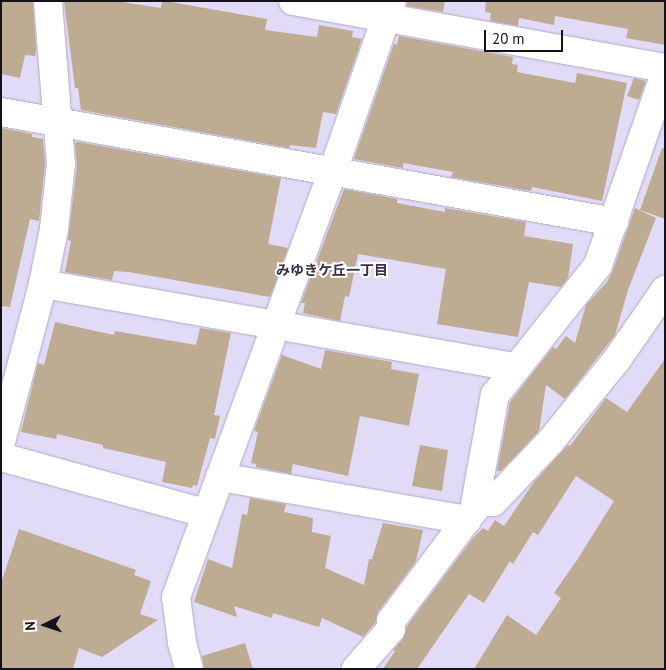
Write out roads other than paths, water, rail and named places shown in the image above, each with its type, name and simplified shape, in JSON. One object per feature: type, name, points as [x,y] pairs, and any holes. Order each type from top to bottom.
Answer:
[{"type":"street","points":[[48,1],[61,164],[54,229],[2,459],[205,513]]},
{"type":"street","points":[[293,1],[389,10],[664,77],[598,265],[495,395],[471,515]]},
{"type":"street","points":[[189,669],[182,642],[176,597],[205,513],[333,171],[389,10]]},
{"type":"street","points":[[1,112],[614,222]]},
{"type":"street","points":[[43,284],[517,368]]},
{"type":"street","points":[[356,669],[391,629],[391,621],[483,500],[493,502],[550,442],[618,358],[665,290]]},
{"type":"street","points":[[220,477],[471,515]]},
{"type":"district","name":"みゆきケ丘一丁目","points":[[332,270]]}]
